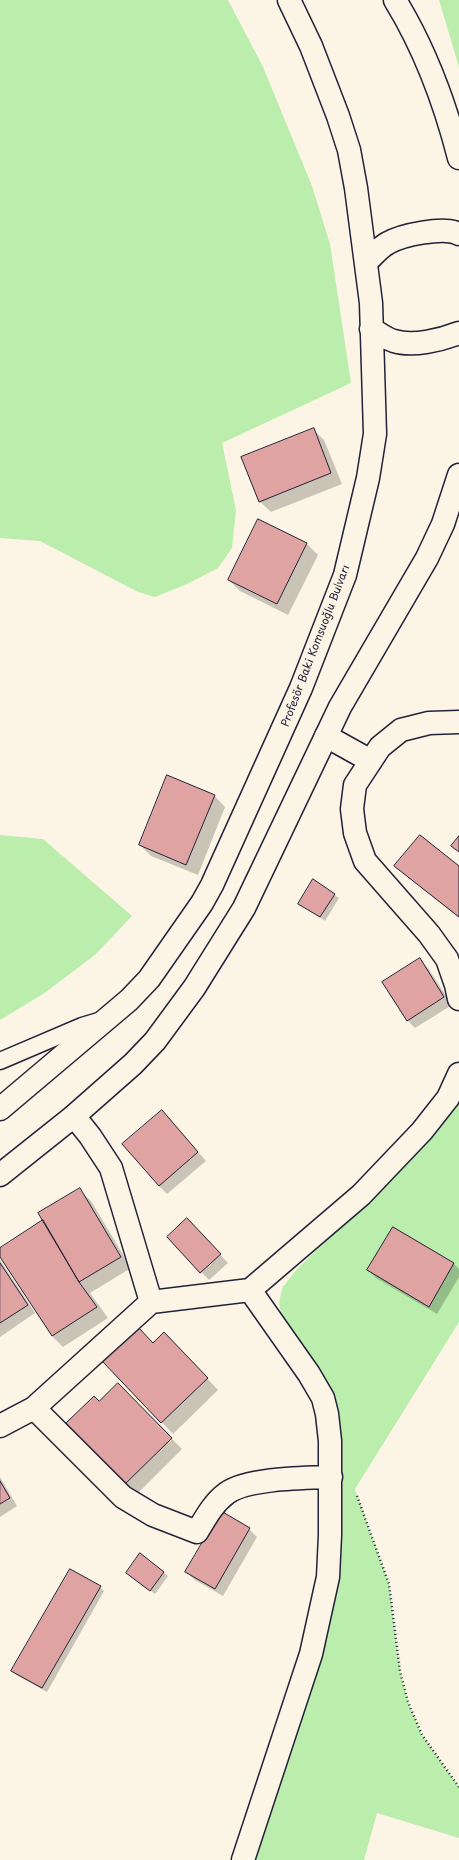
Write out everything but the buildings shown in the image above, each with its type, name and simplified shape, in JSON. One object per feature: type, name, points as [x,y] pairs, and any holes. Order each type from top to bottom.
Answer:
[{"type":"main road","name":"Profesör Baki Komsuoğlu Bulvarı","points":[[0,1109],[129,1000],[148,979],[202,903],[212,885],[302,688],[345,575],[368,478],[375,434],[371,329],[366,262],[362,222],[348,150],[326,84],[311,46],[289,0]]},
{"type":"main road","points":[[395,0],[418,43],[433,78],[459,158]]},
{"type":"main road","points":[[366,262],[388,243],[409,235],[429,231],[459,234]]},
{"type":"main road","points":[[371,329],[394,341],[420,343],[446,338],[459,333]]},
{"type":"main road","points":[[0,1175],[74,1116],[133,1064],[155,1041],[194,988],[244,908],[340,707],[427,558],[443,524],[459,476]]},
{"type":"main road","points":[[459,722],[429,723],[401,730],[380,747],[355,785],[352,809],[355,833],[365,861],[429,934],[447,959],[459,999]]},
{"type":"main road","points":[[326,736],[371,761]]},
{"type":"main road","points":[[0,1426],[34,1408],[151,1302],[250,1290],[361,1195],[426,1125],[448,1098],[459,1074]]},
{"type":"main road","points":[[74,1116],[90,1136],[110,1168],[151,1302]]},
{"type":"main road","points":[[243,1860],[311,1654],[322,1612],[328,1577],[330,1535],[330,1477],[327,1414],[323,1398],[309,1374],[250,1290]]},
{"type":"main road","points":[[34,1408],[123,1497],[153,1515],[197,1532],[214,1504],[227,1492],[245,1486],[271,1482],[330,1477]]},
{"type":"lane","points":[[0,1061],[82,1026],[106,1019]]},
{"type":"path","points":[[330,1477],[355,1488],[389,1584],[400,1671],[408,1702],[422,1735],[459,1787]]},
{"type":"green space","points":[[0,0],[228,0],[263,67],[312,186],[330,244],[351,383],[222,443],[236,510],[232,548],[218,568],[187,584],[155,597],[138,592],[40,541],[0,538]]},
{"type":"green space","points":[[439,0],[459,0],[459,67]]},
{"type":"green space","points":[[0,835],[43,839],[132,916],[96,954],[46,992],[0,1020]]},
{"type":"green space","points":[[459,1092],[459,1322],[355,1489],[389,1584],[400,1671],[408,1702],[422,1735],[459,1787],[459,1838],[377,1813],[364,1860],[255,1860],[318,1654],[337,1427],[283,1320],[279,1304],[282,1288],[296,1270],[378,1191]]}]
